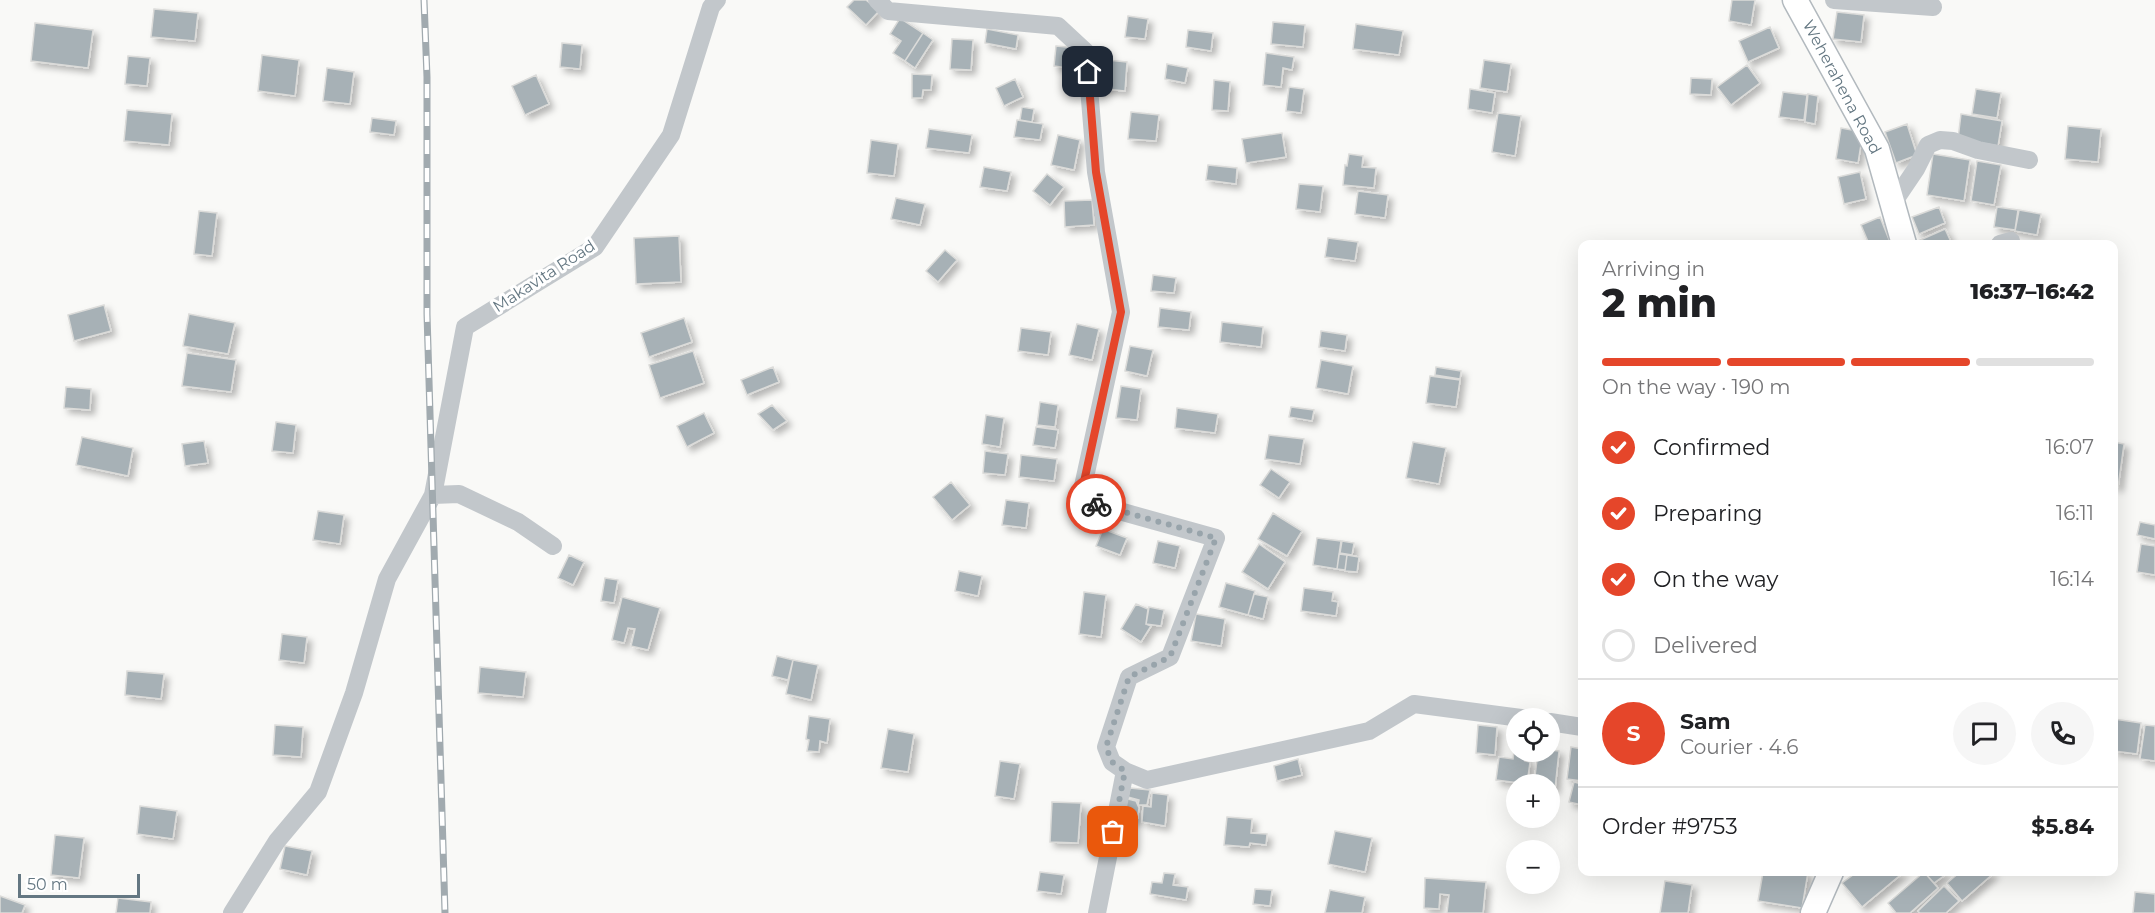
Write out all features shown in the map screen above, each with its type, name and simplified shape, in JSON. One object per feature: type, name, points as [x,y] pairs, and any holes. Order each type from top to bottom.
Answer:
[{"type":"main road","name":"Weherahena Road","points":[[1795,0],[1878,149],[1903,240]]},
{"type":"main road","points":[[1813,913],[1829,876]]},
{"type":"street","name":"Makavita Road","points":[[232,913],[277,841],[318,792],[354,693],[387,579],[433,495],[465,327],[595,247],[671,135],[711,7],[717,0]]},
{"type":"street","points":[[877,0],[888,10],[1059,26],[1086,52],[1096,172],[1121,312],[1080,500],[1216,538],[1170,657],[1129,677],[1106,747],[1112,762],[1125,771],[1147,780],[1369,731],[1414,704],[1506,716]]},
{"type":"street","points":[[1834,0],[1933,7]]},
{"type":"street","points":[[1893,203],[1916,169],[1928,145],[1940,140],[1953,141],[1978,150],[2029,160]]},
{"type":"street","points":[[433,495],[459,494],[518,522],[553,546]]},
{"type":"street","points":[[1560,724],[1578,726]]},
{"type":"street","points":[[1097,913],[1125,771]]},
{"type":"building","points":[[854,0],[866,0],[879,11],[866,25],[847,7]]},
{"type":"building","points":[[1732,0],[1755,0],[1751,25],[1729,21]]},
{"type":"building","points":[[154,9],[198,13],[195,41],[151,37]]},
{"type":"building","points":[[1837,12],[1864,15],[1861,42],[1833,39]]},
{"type":"building","points":[[1128,16],[1148,19],[1145,39],[1125,37]]},
{"type":"building","points":[[900,18],[923,33],[905,61],[893,53],[901,41],[890,34]]},
{"type":"building","points":[[1273,22],[1305,25],[1303,47],[1271,44]]},
{"type":"building","points":[[35,23],[93,30],[88,68],[31,61]]},
{"type":"building","points":[[1356,24],[1403,31],[1399,55],[1353,49]]},
{"type":"building","points":[[1770,27],[1779,48],[1748,62],[1739,41]]},
{"type":"building","points":[[987,29],[1018,35],[1016,49],[985,43]]},
{"type":"building","points":[[1188,30],[1213,33],[1211,51],[1186,47]]},
{"type":"building","points":[[923,33],[933,40],[915,68],[905,61]]},
{"type":"building","points":[[952,39],[973,40],[971,70],[950,69]]},
{"type":"building","points":[[562,43],[582,45],[580,69],[560,67]]},
{"type":"building","points":[[1056,46],[1077,48],[1075,69],[1054,66]]},
{"type":"building","points":[[1266,53],[1294,57],[1292,70],[1283,68],[1281,87],[1263,85]]},
{"type":"building","points":[[262,55],[299,60],[295,96],[258,91]]},
{"type":"building","points":[[128,56],[150,58],[147,86],[125,84]]},
{"type":"building","points":[[1097,59],[1127,62],[1125,91],[1095,88]]},
{"type":"building","points":[[1484,60],[1511,64],[1507,92],[1480,88]]},
{"type":"building","points":[[1167,64],[1188,68],[1185,83],[1165,79]]},
{"type":"building","points":[[1747,65],[1760,83],[1731,105],[1717,87]]},
{"type":"building","points":[[327,68],[354,72],[350,104],[323,101]]},
{"type":"building","points":[[912,74],[932,75],[931,90],[923,90],[922,98],[912,98]]},
{"type":"building","points":[[536,75],[549,104],[525,115],[512,86]]},
{"type":"building","points":[[1691,78],[1712,79],[1711,95],[1690,94]]},
{"type":"building","points":[[1015,79],[1023,97],[1004,106],[996,88]]},
{"type":"building","points":[[1214,80],[1230,82],[1228,111],[1212,110]]},
{"type":"building","points":[[1289,87],[1304,89],[1301,113],[1286,111]]},
{"type":"building","points":[[1470,89],[1495,93],[1492,113],[1468,109]]},
{"type":"building","points":[[1976,89],[2001,93],[1997,118],[1972,114]]},
{"type":"building","points":[[1783,92],[1807,95],[1804,120],[1779,117]]},
{"type":"building","points":[[1808,94],[1818,96],[1815,124],[1805,122]]},
{"type":"building","points":[[1022,107],[1034,109],[1032,122],[1020,120]]},
{"type":"building","points":[[127,110],[172,114],[169,145],[124,141]]},
{"type":"building","points":[[1131,112],[1159,115],[1156,141],[1128,139]]},
{"type":"building","points":[[1498,113],[1521,116],[1515,156],[1492,152]]},
{"type":"building","points":[[1961,114],[2002,121],[1998,146],[1958,139]]},
{"type":"building","points":[[372,118],[396,121],[394,135],[370,132]]},
{"type":"building","points":[[1017,120],[1043,124],[1040,140],[1014,137]]},
{"type":"building","points":[[1907,124],[1917,155],[1896,163],[1885,132]]},
{"type":"building","points":[[2068,126],[2101,129],[2098,162],[2065,159]]},
{"type":"building","points":[[1841,128],[1863,132],[1858,163],[1836,159]]},
{"type":"building","points":[[929,129],[972,135],[969,153],[926,148]]},
{"type":"building","points":[[1282,133],[1286,157],[1246,163],[1242,139]]},
{"type":"building","points":[[1058,135],[1080,140],[1074,170],[1051,165]]},
{"type":"building","points":[[871,140],[898,144],[894,176],[867,173]]},
{"type":"building","points":[[1349,154],[1363,156],[1362,167],[1376,168],[1374,188],[1343,185],[1345,165],[1347,166]]},
{"type":"building","points":[[1933,154],[1970,160],[1964,201],[1927,195]]},
{"type":"building","points":[[1977,161],[2001,165],[1994,205],[1971,201]]},
{"type":"building","points":[[1208,165],[1237,168],[1236,184],[1206,180]]},
{"type":"building","points":[[984,167],[1011,172],[1007,191],[980,187]]},
{"type":"building","points":[[1860,172],[1866,199],[1844,204],[1838,177]]},
{"type":"building","points":[[1047,174],[1064,187],[1050,205],[1033,191]]},
{"type":"building","points":[[1299,184],[1323,186],[1320,212],[1296,209]]},
{"type":"building","points":[[1358,191],[1388,195],[1385,218],[1355,214]]},
{"type":"building","points":[[896,198],[925,204],[920,225],[891,219]]},
{"type":"building","points":[[1092,200],[1094,225],[1065,227],[1064,201]]},
{"type":"building","points":[[1939,207],[1945,223],[1919,234],[1912,217]]},
{"type":"building","points":[[1997,207],[2018,210],[2015,230],[1994,227]]},
{"type":"building","points":[[2019,210],[2041,214],[2037,235],[2015,231]]},
{"type":"building","points":[[199,211],[217,213],[212,256],[194,254]]},
{"type":"building","points":[[1880,217],[1889,240],[1867,240],[1861,225]]},
{"type":"building","points":[[1945,229],[1950,240],[1920,240]]},
{"type":"building","points":[[679,236],[681,282],[636,284],[634,238]]},
{"type":"building","points":[[1328,238],[1358,242],[1355,261],[1325,257]]},
{"type":"building","points":[[945,250],[957,260],[938,282],[926,271]]},
{"type":"building","points":[[1153,275],[1176,278],[1174,293],[1151,291]]},
{"type":"building","points":[[104,305],[111,331],[74,341],[68,315]]},
{"type":"building","points":[[1160,308],[1191,312],[1189,330],[1158,327]]},
{"type":"building","points":[[189,314],[235,323],[228,354],[183,346]]},
{"type":"building","points":[[684,318],[692,342],[649,357],[641,333]]},
{"type":"building","points":[[1222,322],[1263,327],[1261,347],[1220,342]]},
{"type":"building","points":[[1077,324],[1099,329],[1092,360],[1069,355]]},
{"type":"building","points":[[1021,328],[1051,332],[1048,355],[1018,351]]},
{"type":"building","points":[[1321,331],[1347,335],[1345,351],[1319,347]]},
{"type":"building","points":[[1130,346],[1153,350],[1147,376],[1125,371]]},
{"type":"building","points":[[693,351],[704,383],[660,398],[649,365]]},
{"type":"building","points":[[187,353],[236,360],[231,392],[182,386]]},
{"type":"building","points":[[1321,360],[1353,366],[1348,394],[1316,388]]},
{"type":"building","points":[[773,367],[779,382],[747,395],[741,380]]},
{"type":"building","points":[[1436,367],[1461,371],[1460,379],[1435,375]]},
{"type":"building","points":[[1430,376],[1460,380],[1456,407],[1426,403]]},
{"type":"building","points":[[1121,386],[1141,389],[1137,420],[1116,418]]},
{"type":"building","points":[[66,387],[91,389],[90,410],[64,408]]},
{"type":"building","points":[[1040,402],[1058,405],[1055,427],[1037,425]]},
{"type":"building","points":[[772,405],[787,421],[773,430],[758,414]]},
{"type":"building","points":[[1291,407],[1314,410],[1312,421],[1289,417]]},
{"type":"building","points":[[1177,408],[1218,414],[1215,433],[1175,428]]},
{"type":"building","points":[[704,413],[714,433],[687,447],[677,426]]},
{"type":"building","points":[[986,415],[1004,418],[1000,447],[982,444]]},
{"type":"building","points":[[276,422],[296,425],[293,453],[272,451]]},
{"type":"building","points":[[1036,427],[1058,430],[1055,448],[1033,445]]},
{"type":"building","points":[[1269,435],[1304,439],[1300,464],[1265,459]]},
{"type":"building","points":[[82,437],[133,448],[128,476],[76,465]]},
{"type":"building","points":[[204,441],[208,463],[185,466],[182,444]]},
{"type":"building","points":[[1413,442],[1446,448],[1439,484],[1406,478]]},
{"type":"building","points":[[2118,443],[2124,444],[2118,487]]},
{"type":"building","points":[[985,451],[1008,454],[1005,475],[983,473]]},
{"type":"building","points":[[1021,455],[1057,459],[1054,481],[1019,477]]},
{"type":"building","points":[[1271,469],[1290,482],[1279,498],[1260,485]]},
{"type":"building","points":[[951,482],[970,505],[952,520],[933,497]]},
{"type":"building","points":[[1006,500],[1029,503],[1026,528],[1002,525]]},
{"type":"building","points":[[318,511],[344,515],[340,544],[313,540]]},
{"type":"building","points":[[1273,513],[1302,531],[1287,556],[1258,539]]},
{"type":"building","points":[[2140,522],[2155,525],[2155,539],[2137,535]]},
{"type":"building","points":[[1103,529],[1127,538],[1120,555],[1096,546]]},
{"type":"building","points":[[1317,538],[1341,541],[1337,569],[1313,565]]},
{"type":"building","points":[[1158,541],[1180,546],[1175,568],[1153,563]]},
{"type":"building","points":[[1342,541],[1354,543],[1352,555],[1340,553]]},
{"type":"building","points":[[1259,544],[1285,562],[1268,589],[1242,572]]},
{"type":"building","points":[[2141,544],[2155,546],[2155,575],[2137,572]]},
{"type":"building","points":[[1339,554],[1347,555],[1345,570],[1337,569]]},
{"type":"building","points":[[569,555],[584,562],[573,585],[558,578]]},
{"type":"building","points":[[1347,555],[1359,557],[1357,572],[1345,571]]},
{"type":"building","points":[[959,571],[982,576],[978,596],[955,591]]},
{"type":"building","points":[[605,578],[618,580],[614,603],[601,601]]},
{"type":"building","points":[[1226,583],[1255,591],[1248,615],[1219,607]]},
{"type":"building","points":[[1304,588],[1333,592],[1332,601],[1338,602],[1336,616],[1301,611]]},
{"type":"building","points":[[1084,592],[1106,595],[1101,637],[1079,634]]},
{"type":"building","points":[[1254,594],[1268,597],[1263,619],[1248,615]]},
{"type":"building","points":[[622,597],[660,608],[648,650],[631,646],[635,629],[628,628],[624,643],[612,640]]},
{"type":"building","points":[[1136,604],[1148,609],[1146,624],[1151,626],[1141,642],[1121,629]]},
{"type":"building","points":[[1149,607],[1164,610],[1161,626],[1146,624]]},
{"type":"building","points":[[1196,614],[1225,619],[1221,646],[1191,641]]},
{"type":"building","points":[[282,634],[307,637],[304,663],[279,660]]},
{"type":"building","points":[[777,656],[793,660],[788,680],[772,676]]},
{"type":"building","points":[[793,660],[818,665],[811,700],[786,694]]},
{"type":"building","points":[[480,667],[526,672],[523,697],[478,693]]},
{"type":"building","points":[[127,671],[164,674],[161,699],[125,695]]},
{"type":"building","points":[[809,716],[830,719],[827,743],[820,741],[819,752],[807,751]]},
{"type":"building","points":[[2118,720],[2141,723],[2137,754],[2118,752]]},
{"type":"building","points":[[275,725],[303,727],[301,757],[273,755]]},
{"type":"building","points":[[1478,725],[1497,727],[1495,755],[1476,753]]},
{"type":"building","points":[[2145,725],[2155,726],[2155,761],[2140,759]]},
{"type":"building","points":[[888,729],[914,734],[908,772],[881,768]]},
{"type":"building","points":[[1571,747],[1578,748],[1578,780],[1567,779]]},
{"type":"building","points":[[1499,757],[1506,758],[1506,762],[1530,762],[1528,774],[1506,774],[1506,781],[1496,780]]},
{"type":"building","points":[[1298,759],[1302,775],[1277,781],[1274,766]]},
{"type":"building","points":[[1000,761],[1020,764],[1014,799],[995,796]]},
{"type":"building","points":[[1537,762],[1558,762],[1557,774],[1535,774]]},
{"type":"building","points":[[1574,782],[1578,783],[1578,804],[1569,802]]},
{"type":"building","points":[[1130,788],[1150,790],[1147,805],[1138,805],[1139,800],[1128,797]]},
{"type":"building","points":[[1152,793],[1168,795],[1165,826],[1142,822],[1143,806],[1151,807]]},
{"type":"building","points":[[1124,798],[1136,801],[1139,808],[1137,821],[1121,818]]},
{"type":"building","points":[[1052,802],[1081,803],[1078,843],[1050,842]]},
{"type":"building","points":[[140,806],[177,811],[173,839],[137,834]]},
{"type":"building","points":[[1227,817],[1252,819],[1251,833],[1267,834],[1266,845],[1250,843],[1249,847],[1224,845]]},
{"type":"building","points":[[1335,831],[1372,838],[1365,872],[1328,864]]},
{"type":"building","points":[[55,835],[84,838],[79,878],[51,875]]},
{"type":"building","points":[[285,846],[312,851],[307,875],[280,869]]},
{"type":"building","points":[[1040,872],[1064,875],[1061,894],[1037,891]]},
{"type":"building","points":[[1164,873],[1175,874],[1173,885],[1188,887],[1186,900],[1150,894],[1152,882],[1162,883]]},
{"type":"building","points":[[1762,876],[1807,876],[1802,908],[1758,901]]},
{"type":"building","points":[[1852,876],[1899,876],[1862,907],[1842,883]]},
{"type":"building","points":[[1919,876],[1928,876],[1938,888],[1910,913],[1896,913],[1888,903]]},
{"type":"building","points":[[1928,876],[1944,876],[1934,883]]},
{"type":"building","points":[[1955,876],[1991,876],[1962,901],[1947,883]]},
{"type":"building","points":[[1425,878],[1486,882],[1483,913],[1447,913],[1449,895],[1440,894],[1439,909],[1424,908]]},
{"type":"building","points":[[1665,881],[1692,885],[1688,913],[1660,913]]},
{"type":"building","points":[[1944,886],[1959,901],[1946,913],[1920,913],[1918,911]]},
{"type":"building","points":[[1255,889],[1272,890],[1270,906],[1253,904]]},
{"type":"building","points":[[1330,890],[1365,897],[1362,913],[1325,913]]},
{"type":"building","points":[[2135,892],[2155,894],[2155,913],[2133,913]]},
{"type":"building","points":[[0,896],[25,905],[22,913],[0,913]]},
{"type":"building","points":[[118,898],[151,902],[150,913],[116,913]]},
{"type":"railway","points":[[424,0],[427,77],[427,314],[445,913]]},
{"type":"way so far","points":[[1096,504],[1216,538],[1170,657],[1129,677],[1106,747],[1112,762],[1125,771],[1113,832]]},
{"type":"route","points":[[1088,72],[1096,172],[1121,312],[1080,500],[1096,504]]}]
